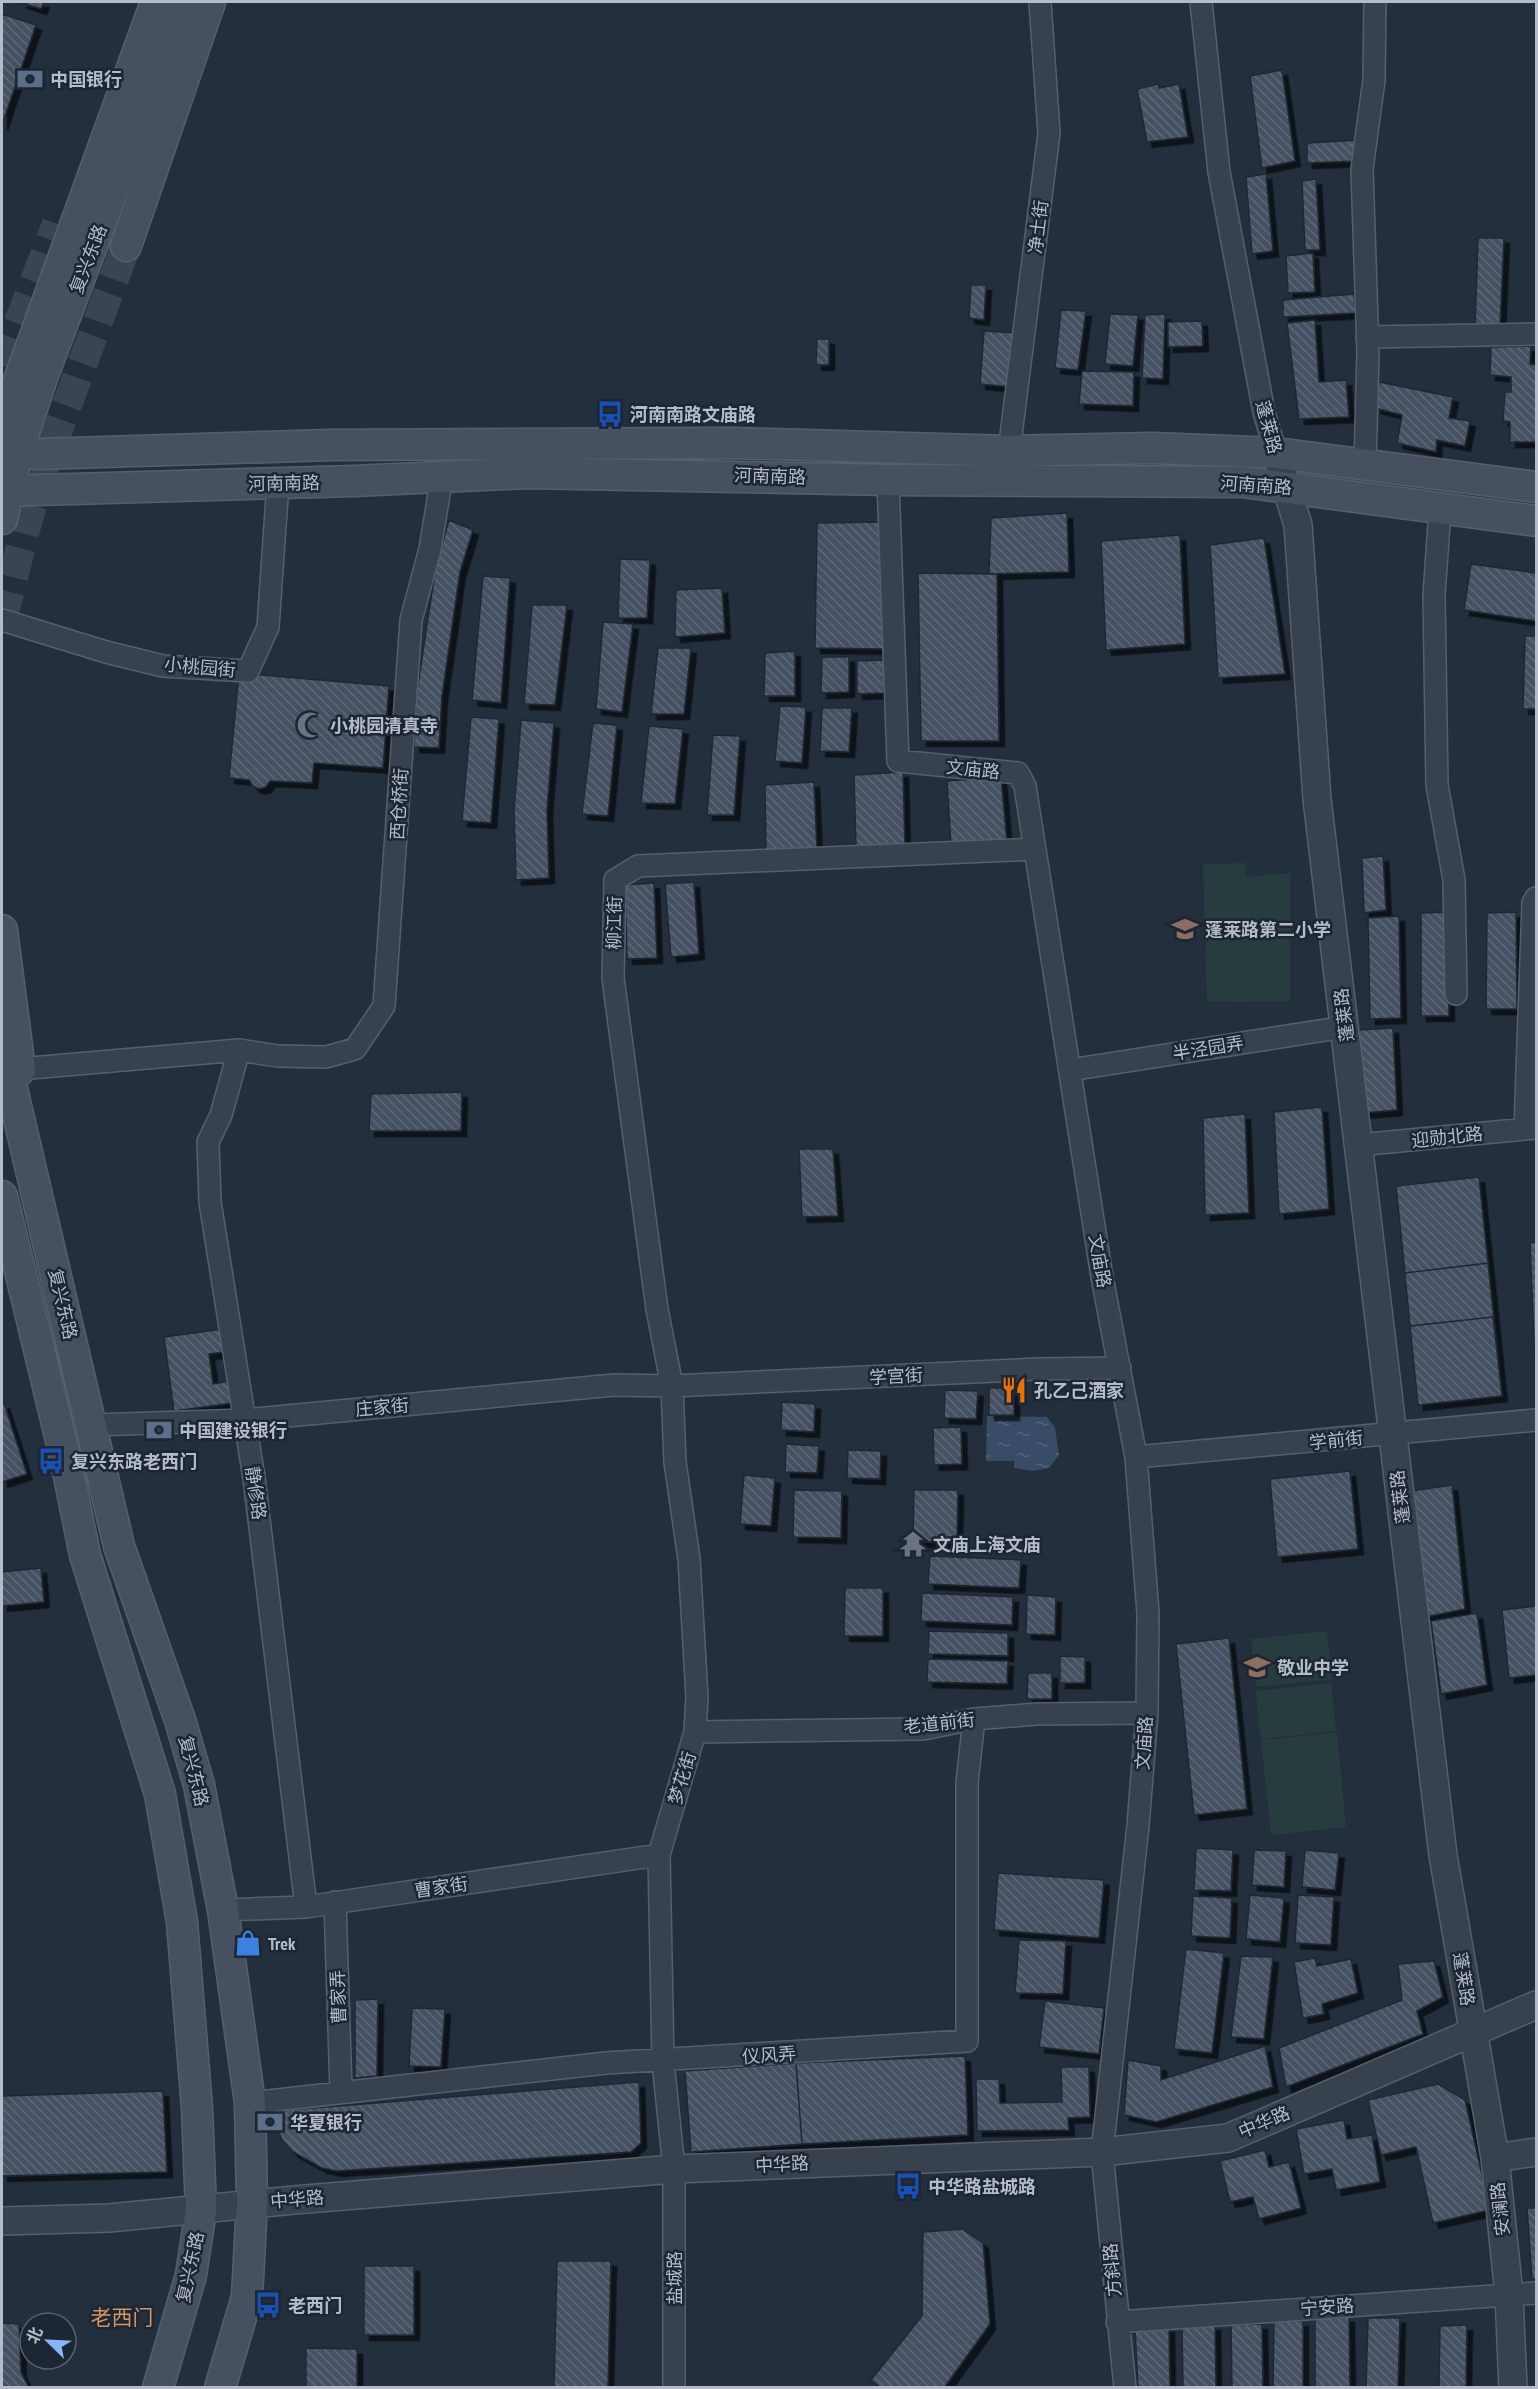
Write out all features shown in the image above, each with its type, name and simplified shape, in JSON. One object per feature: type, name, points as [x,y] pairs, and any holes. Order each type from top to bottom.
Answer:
[{"type":"main road","points":[[57,224],[134,2]]},
{"type":"main road","name":"复兴东路","points":[[2,427],[156,2]]},
{"type":"main road","name":"复兴东路","points":[[4,500],[9,452],[43,375],[184,2]]},
{"type":"main road","name":"复兴东路","points":[[126,246],[210,2]]},
{"type":"main road","name":"河南南路","points":[[9,452],[331,445],[733,443],[1009,451],[1152,448],[1276,453],[1536,487]]},
{"type":"main road","name":"河南南路","points":[[4,500],[278,483],[526,472],[888,480],[1243,482],[1536,521]]},
{"type":"main road","name":"复兴东路","points":[[2,930],[31,1169]]},
{"type":"main road","name":"复兴东路","points":[[2,1046],[119,1546],[180,1720],[199,1785],[223,1910],[250,2103],[252,2203],[247,2297],[220,2388]]},
{"type":"main road","name":"复兴东路","points":[[2,1196],[66,1461],[85,1555],[160,1794],[182,1922],[197,2108],[201,2210],[191,2275],[158,2388]]},
{"type":"street","name":"净土街","points":[[1009,451],[1049,134],[1040,2]]},
{"type":"street","name":"蓬莱路","points":[[1201,2],[1219,172],[1264,412],[1298,525],[1317,799],[1443,1854],[1472,2032]]},
{"type":"street","points":[[1365,465],[1367,337],[1362,169],[1374,80],[1375,2]]},
{"type":"street","points":[[1367,337],[1536,334]]},
{"type":"street","name":"西仓桥街","points":[[239,1050],[278,1056],[327,1057],[355,1048],[384,1006],[411,620],[430,549],[442,476]]},
{"type":"street","name":"文庙路","points":[[888,480],[898,761],[1018,773],[1025,786],[1102,1277],[1136,1457],[1148,1613],[1147,1713],[1138,1826],[1102,2152]]},
{"type":"street","name":"小桃园街","points":[[2,620],[106,652],[163,666],[248,671],[268,627],[278,483]]},
{"type":"street","points":[[1440,510],[1434,595],[1437,785],[1454,880],[1456,994]]},
{"type":"street","name":"柳江街","points":[[672,1386],[657,1309],[613,978],[615,880],[638,866],[1035,849]]},
{"type":"street","points":[[1531,1128],[1533,903],[1536,898]]},
{"type":"street","name":"半泾园弄","points":[[1070,1070],[1345,1027]]},
{"type":"street","points":[[20,1070],[154,1055],[239,1050]]},
{"type":"street","name":"静修路","points":[[239,1050],[221,1115],[208,1142],[210,1202],[245,1420],[306,1906]]},
{"type":"street","name":"迎勋北路","points":[[1358,1145],[1531,1128]]},
{"type":"street","name":"学宫街","points":[[672,1386],[1039,1369],[1120,1368]]},
{"type":"street","name":"庄家街","points":[[92,1425],[245,1420],[614,1385],[672,1386]]},
{"type":"street","name":"梦花街","points":[[672,1386],[675,1462],[690,1559],[697,1697],[695,1732],[658,1855],[663,2062],[674,2169]]},
{"type":"street","name":"学前街","points":[[1136,1457],[1536,1420]]},
{"type":"street","name":"老道前街","points":[[695,1732],[923,1729],[974,1719],[1037,1714],[1147,1713]]},
{"type":"street","name":"仪风弄","points":[[250,2103],[606,2063],[663,2062],[967,2041],[967,1783],[974,1719]]},
{"type":"street","name":"曹家街","points":[[223,1910],[306,1906],[658,1855]]},
{"type":"street","name":"曹家弄","points":[[335,1902],[341,2091]]},
{"type":"street","name":"中华路","points":[[2,2221],[110,2218],[252,2203],[674,2169],[1102,2152],[1228,2138],[1536,2005]]},
{"type":"street","name":"安澜路","points":[[1472,2032],[1496,2158],[1509,2295],[1514,2388]]},
{"type":"street","name":"方斜路","points":[[1102,2152],[1125,2388]]},
{"type":"street","points":[[1496,2158],[1536,2152]]},
{"type":"street","name":"盐城路","points":[[674,2169],[674,2388]]},
{"type":"street","name":"宁安路","points":[[1117,2322],[1536,2293]]},
{"type":"green space","points":[[1246,863],[1246,877],[1290,873],[1290,1001],[1207,1002],[1203,864]]},
{"type":"green space","points":[[1327,1631],[1332,1679],[1256,1687],[1251,1639]]},
{"type":"green space","points":[[1331,1683],[1336,1731],[1260,1739],[1256,1691]]},
{"type":"green space","points":[[1337,1732],[1346,1827],[1271,1835],[1261,1740]]},
{"type":"water","points":[[987,1416],[1047,1417],[1055,1428],[1059,1455],[1049,1468],[1033,1471],[1014,1468],[1014,1461],[986,1461]]},
{"type":"building","points":[[20,2],[44,2],[41,9]]},
{"type":"building","points":[[2,14],[36,25],[2,125]]},
{"type":"building","points":[[1282,70],[1295,161],[1262,168],[1250,76]]},
{"type":"building","points":[[1158,84],[1159,88],[1179,84],[1188,137],[1147,142],[1137,89]]},
{"type":"building","points":[[1358,140],[1358,161],[1307,163],[1307,143]]},
{"type":"building","points":[[1266,174],[1273,251],[1252,254],[1246,177]]},
{"type":"building","points":[[1316,179],[1320,250],[1305,250],[1302,181]]},
{"type":"building","points":[[1478,238],[1504,238],[1500,328],[1475,327]]},
{"type":"building","points":[[1313,253],[1315,292],[1288,293],[1286,256]]},
{"type":"building","points":[[971,285],[986,285],[984,320],[969,318]]},
{"type":"building","points":[[1354,294],[1356,313],[1283,317],[1283,300]]},
{"type":"building","points":[[1061,310],[1086,311],[1078,370],[1055,368]]},
{"type":"building","points":[[1110,314],[1138,315],[1133,366],[1105,364]]},
{"type":"building","points":[[1165,314],[1163,379],[1142,378],[1145,315]]},
{"type":"building","points":[[1315,320],[1319,382],[1346,380],[1349,417],[1299,419],[1287,323]]},
{"type":"building","points":[[1202,321],[1203,346],[1168,347],[1168,322]]},
{"type":"building","points":[[984,331],[1016,333],[1012,387],[980,384]]},
{"type":"building","points":[[817,339],[829,339],[829,365],[816,365]]},
{"type":"building","points":[[1531,346],[1530,364],[1536,365],[1536,442],[1510,442],[1510,422],[1503,421],[1505,392],[1511,392],[1511,377],[1490,375],[1491,347]]},
{"type":"building","points":[[1082,371],[1134,372],[1133,406],[1079,404]]},
{"type":"building","points":[[1379,382],[1453,397],[1449,418],[1470,421],[1465,446],[1437,440],[1436,452],[1397,443],[1402,415],[1375,408]]},
{"type":"building","points":[[1067,513],[1069,572],[989,574],[991,518]]},
{"type":"building","points":[[449,520],[473,530],[460,572],[442,696],[439,748],[414,747],[417,691],[436,566]]},
{"type":"building","points":[[883,522],[884,649],[815,648],[817,523]]},
{"type":"building","points":[[1180,535],[1185,644],[1106,650],[1101,541]]},
{"type":"building","points":[[1264,538],[1285,674],[1218,678],[1210,545]]},
{"type":"building","points":[[620,559],[650,560],[647,618],[618,618]]},
{"type":"building","points":[[1471,564],[1536,573],[1536,621],[1464,610]]},
{"type":"building","points":[[918,573],[997,574],[999,741],[921,741]]},
{"type":"building","points":[[483,576],[510,578],[501,703],[472,700]]},
{"type":"building","points":[[722,588],[725,633],[675,637],[676,590]]},
{"type":"building","points":[[532,605],[567,605],[555,705],[524,704]]},
{"type":"building","points":[[603,622],[633,624],[622,712],[596,709]]},
{"type":"building","points":[[1525,636],[1536,636],[1536,709],[1523,709]]},
{"type":"building","points":[[658,648],[691,648],[684,714],[651,714]]},
{"type":"building","points":[[795,651],[795,696],[764,696],[765,653]]},
{"type":"building","points":[[822,657],[849,657],[849,692],[821,693]]},
{"type":"building","points":[[885,660],[884,693],[857,694],[857,661]]},
{"type":"building","name":"小桃园清真寺","points":[[239,673],[389,686],[383,768],[314,763],[312,783],[270,781],[266,787],[259,789],[249,780],[229,778]]},
{"type":"building","points":[[780,706],[806,707],[802,763],[775,761]]},
{"type":"building","points":[[822,708],[852,708],[849,752],[820,751]]},
{"type":"building","points":[[471,717],[499,719],[491,823],[462,821]]},
{"type":"building","points":[[521,720],[554,723],[547,810],[549,878],[516,880],[514,810]]},
{"type":"building","points":[[593,723],[617,725],[608,816],[582,814]]},
{"type":"building","points":[[649,726],[683,729],[675,804],[641,803]]},
{"type":"building","points":[[713,735],[740,736],[734,815],[707,815]]},
{"type":"building","points":[[903,772],[905,847],[856,849],[854,775]]},
{"type":"building","points":[[1001,777],[1007,842],[951,846],[947,781]]},
{"type":"building","points":[[814,782],[817,851],[766,853],[765,785]]},
{"type":"building","points":[[1383,856],[1386,910],[1364,913],[1362,858]]},
{"type":"building","points":[[694,882],[699,954],[671,957],[665,884]]},
{"type":"building","points":[[654,883],[657,958],[627,959],[625,885]]},
{"type":"building","points":[[1448,912],[1449,1016],[1421,1016],[1421,913]]},
{"type":"building","points":[[1516,912],[1517,1009],[1486,1009],[1487,913]]},
{"type":"building","points":[[1399,916],[1401,1018],[1370,1019],[1368,918]]},
{"type":"building","points":[[1393,1028],[1397,1110],[1363,1113],[1359,1030]]},
{"type":"building","points":[[462,1092],[461,1131],[369,1131],[371,1094]]},
{"type":"building","points":[[1322,1107],[1329,1209],[1279,1214],[1274,1112]]},
{"type":"building","points":[[1245,1114],[1249,1213],[1205,1215],[1203,1118]]},
{"type":"building","points":[[799,1149],[833,1149],[838,1216],[802,1217]]},
{"type":"building","points":[[1479,1177],[1502,1396],[1418,1405],[1396,1186]]},
{"type":"building","points":[[1479,1177],[1488,1263],[1405,1273],[1396,1186]]},
{"type":"building","points":[[1536,1242],[1536,1391],[1530,1243]]},
{"type":"building","points":[[1493,1317],[1502,1396],[1418,1405],[1410,1326]]},
{"type":"building","points":[[223,1329],[226,1352],[209,1354],[213,1384],[230,1381],[233,1403],[174,1411],[164,1337]]},
{"type":"building","points":[[989,1388],[1014,1388],[1014,1415],[989,1415]]},
{"type":"building","points":[[945,1390],[978,1391],[976,1419],[944,1418]]},
{"type":"building","points":[[782,1402],[815,1404],[814,1432],[781,1430]]},
{"type":"building","points":[[4,1403],[27,1474],[2,1482],[2,1404]]},
{"type":"building","points":[[961,1427],[962,1464],[934,1465],[933,1428]]},
{"type":"building","points":[[786,1444],[819,1446],[817,1473],[785,1472]]},
{"type":"building","points":[[848,1450],[881,1451],[880,1479],[847,1478]]},
{"type":"building","points":[[1350,1471],[1358,1549],[1277,1557],[1270,1479]]},
{"type":"building","points":[[744,1475],[775,1478],[771,1526],[740,1524]]},
{"type":"building","points":[[1452,1485],[1465,1609],[1425,1617],[1412,1491]]},
{"type":"building","points":[[794,1490],[842,1491],[841,1538],[793,1537]]},
{"type":"building","points":[[914,1490],[958,1490],[957,1542],[913,1542]]},
{"type":"building","points":[[930,1556],[1021,1560],[1019,1588],[928,1584]]},
{"type":"building","points":[[41,1568],[44,1602],[2,1606],[2,1572]]},
{"type":"building","points":[[845,1588],[883,1588],[883,1636],[844,1636]]},
{"type":"building","points":[[922,1593],[1013,1597],[1012,1625],[921,1621]]},
{"type":"building","points":[[1027,1595],[1056,1597],[1055,1635],[1026,1634]]},
{"type":"building","points":[[1536,1606],[1536,1675],[1509,1678],[1502,1610]]},
{"type":"building","points":[[1477,1613],[1487,1685],[1441,1694],[1431,1621]]},
{"type":"building","points":[[929,1631],[1008,1633],[1008,1656],[928,1654]]},
{"type":"building","points":[[1229,1638],[1247,1809],[1194,1815],[1176,1644]]},
{"type":"building","points":[[1060,1656],[1085,1657],[1085,1683],[1060,1683]]},
{"type":"building","points":[[928,1659],[1008,1661],[1007,1684],[927,1682]]},
{"type":"building","points":[[1028,1673],[1052,1673],[1052,1699],[1027,1699]]},
{"type":"building","points":[[1196,1848],[1233,1850],[1231,1891],[1194,1890]]},
{"type":"building","points":[[1254,1850],[1286,1851],[1284,1887],[1252,1885]]},
{"type":"building","points":[[1305,1850],[1339,1853],[1335,1890],[1302,1887]]},
{"type":"building","points":[[998,1873],[1104,1880],[1099,1938],[994,1930]]},
{"type":"building","points":[[1250,1895],[1284,1898],[1280,1942],[1246,1939]]},
{"type":"building","points":[[1298,1895],[1334,1897],[1331,1945],[1295,1943]]},
{"type":"building","points":[[1193,1896],[1232,1898],[1230,1938],[1191,1936]]},
{"type":"building","points":[[1019,1940],[1066,1941],[1063,1994],[1015,1993]]},
{"type":"building","points":[[1186,1949],[1224,1953],[1212,2053],[1174,2049]]},
{"type":"building","points":[[1241,1956],[1273,1957],[1264,2039],[1231,2037]]},
{"type":"building","points":[[1315,1958],[1317,1966],[1351,1959],[1358,1993],[1322,2004],[1324,2014],[1303,2018],[1294,1962]]},
{"type":"building","points":[[1434,1961],[1443,1997],[1417,2011],[1423,2034],[1286,2087],[1279,2048],[1402,2000],[1398,1964]]},
{"type":"building","points":[[378,1999],[377,2076],[355,2078],[355,2000]]},
{"type":"building","points":[[1045,2001],[1104,2008],[1099,2054],[1039,2047]]},
{"type":"building","points":[[412,2008],[445,2009],[441,2067],[409,2066]]},
{"type":"building","points":[[1265,2046],[1273,2087],[1156,2122],[1124,2115],[1128,2060],[1161,2066],[1161,2080]]},
{"type":"building","points":[[965,2056],[968,2135],[802,2144],[796,2063]]},
{"type":"building","points":[[796,2063],[802,2144],[691,2152],[685,2071]]},
{"type":"building","points":[[1061,2067],[1089,2067],[1090,2117],[1068,2118],[1069,2130],[977,2131],[976,2079],[999,2079],[1000,2103],[1062,2102]]},
{"type":"building","points":[[639,2082],[641,2143],[631,2152],[337,2171],[322,2168],[293,2152],[282,2140],[277,2127],[276,2111]]},
{"type":"building","points":[[1438,2084],[1465,2100],[1490,2210],[1433,2223],[1416,2147],[1381,2155],[1368,2100]]},
{"type":"building","points":[[163,2091],[167,2172],[2,2176],[2,2096]]},
{"type":"building","points":[[1344,2120],[1347,2139],[1372,2135],[1380,2182],[1336,2190],[1332,2169],[1304,2174],[1296,2129]]},
{"type":"building","points":[[1265,2150],[1269,2167],[1289,2162],[1301,2208],[1259,2219],[1253,2197],[1230,2202],[1220,2161]]},
{"type":"building","points":[[1527,2208],[1536,2208],[1536,2279],[1532,2279]]},
{"type":"building","points":[[962,2229],[983,2243],[990,2324],[944,2388],[881,2388],[871,2380],[922,2316],[923,2232]]},
{"type":"building","points":[[557,2261],[611,2261],[608,2388],[554,2388]]},
{"type":"building","points":[[364,2266],[414,2266],[414,2335],[364,2335]]},
{"type":"building","points":[[1315,2317],[1349,2317],[1350,2388],[1315,2388]]},
{"type":"building","points":[[1368,2318],[1400,2318],[1398,2388],[1366,2388]]},
{"type":"building","points":[[1274,2321],[1303,2321],[1303,2388],[1273,2388]]},
{"type":"building","points":[[2,2323],[18,2324],[18,2371],[21,2371],[29,2388],[2,2388]]},
{"type":"building","points":[[1262,2324],[1263,2388],[1232,2388],[1231,2325]]},
{"type":"building","points":[[1215,2325],[1216,2388],[1183,2388],[1182,2327]]},
{"type":"building","points":[[1467,2325],[1466,2388],[1439,2388],[1440,2326]]},
{"type":"building","points":[[1169,2327],[1170,2388],[1138,2388],[1135,2328]]},
{"type":"building","points":[[306,2348],[357,2349],[357,2388],[306,2388]]},
{"type":"tunnel","points":[[2,366],[57,224]]},
{"type":"tunnel","points":[[2,621],[27,522],[47,459],[126,246]]},
{"type":"place","name":"中国银行","points":[[30,79]]},
{"type":"place","name":"河南南路文庙路","points":[[610,414]]},
{"type":"place","name":"小桃园清真寺","points":[[310,725]]},
{"type":"place","name":"蓬莱路第二小学","points":[[1185,929]]},
{"type":"place","name":"孔乙己酒家","points":[[1014,1390]]},
{"type":"place","name":"中国建设银行","points":[[159,1430]]},
{"type":"place","name":"复兴东路老西门","points":[[51,1461]]},
{"type":"place","name":"文庙上海文庙","points":[[913,1544]]},
{"type":"place","name":"敬业中学","points":[[1257,1667]]},
{"type":"place","name":"Trek","points":[[248,1943]]},
{"type":"place","name":"华夏银行","points":[[270,2122]]},
{"type":"place","name":"中华路盐城路","points":[[908,2186]]},
{"type":"place","name":"老西门","points":[[268,2305]]},
{"type":"district","name":"老西门","points":[[122,2317]]}]
